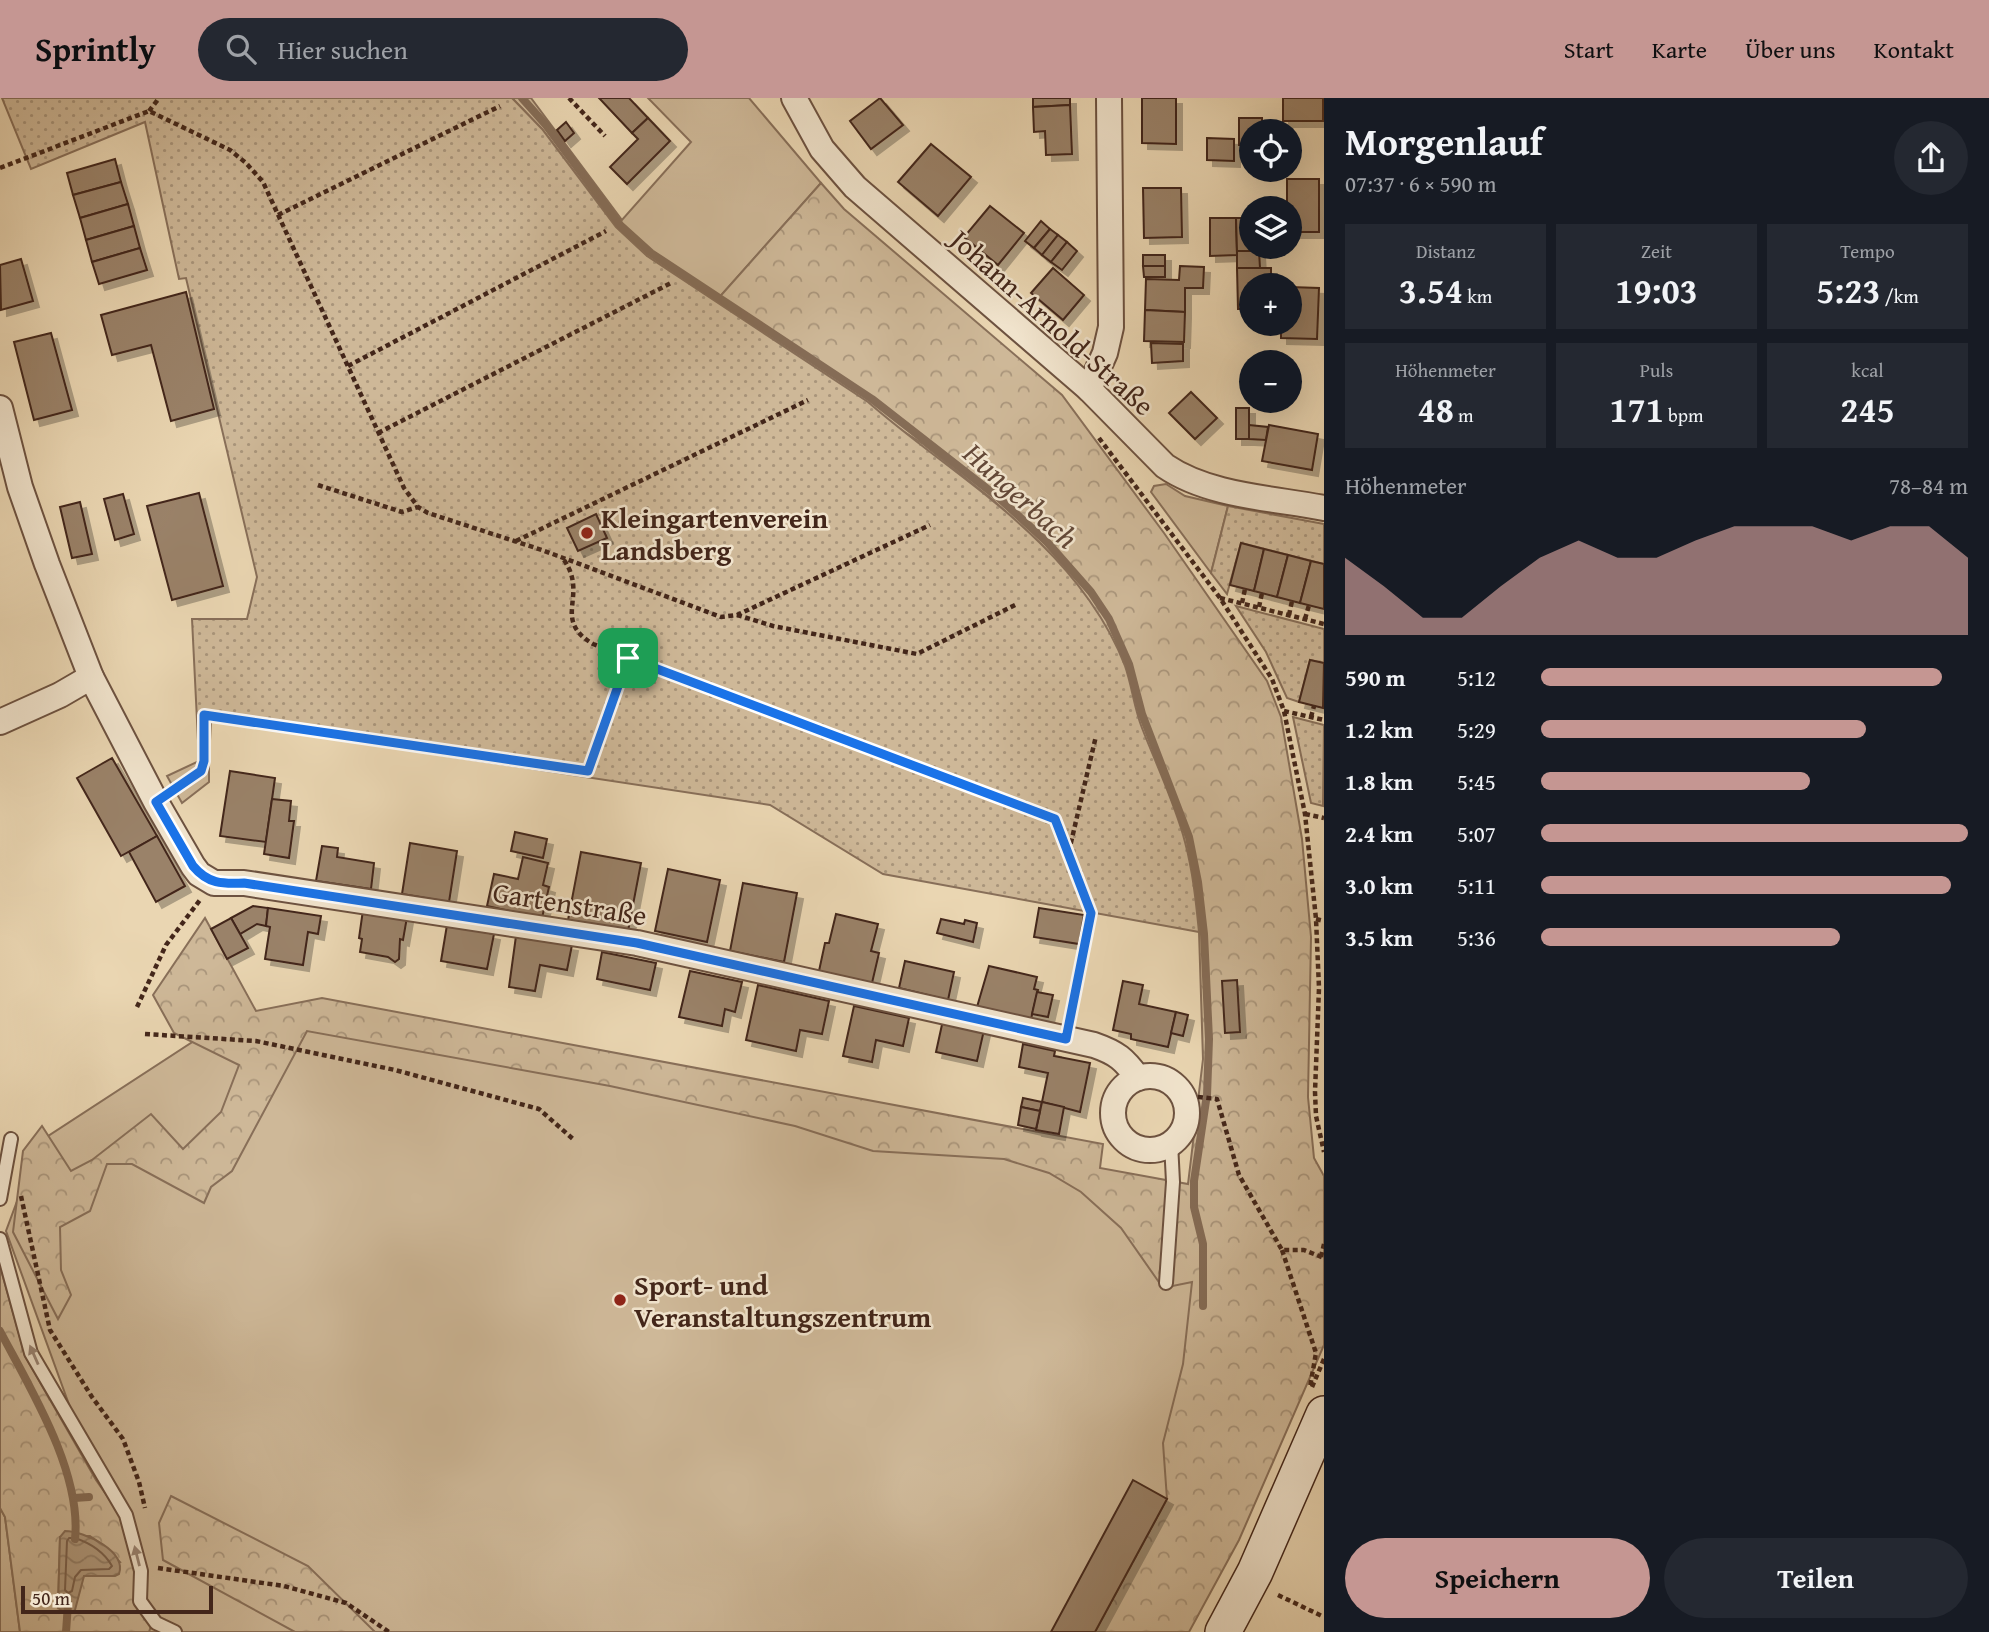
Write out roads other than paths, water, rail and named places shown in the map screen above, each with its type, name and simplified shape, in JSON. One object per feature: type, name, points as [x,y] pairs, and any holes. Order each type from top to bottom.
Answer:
[{"type":"main road","points":[[1223,1632],[1255,1572],[1317,1404]]},
{"type":"street","name":"Johann-Arnold-Straße","points":[[794,98],[822,149],[855,187],[1089,389],[1165,466],[1203,486],[1324,508]]},
{"type":"street","points":[[1089,389],[1105,353],[1111,327],[1109,98]]},
{"type":"street","points":[[0,408],[23,496],[91,677],[60,695],[0,722]]},
{"type":"street","name":"Gartenstraße","points":[[91,677],[156,802],[193,866],[199,874],[214,883],[244,883],[637,943],[1111,1051],[1124,1059],[1138,1079]]},
{"type":"street","points":[[1150,1076],[1162,1079],[1173,1085],[1181,1095],[1186,1116],[1179,1136],[1160,1149],[1147,1150],[1124,1140],[1113,1118],[1114,1105],[1119,1094],[1127,1085],[1138,1079],[1150,1076]]},
{"type":"lane","points":[[0,1199],[11,1139]]},
{"type":"lane","points":[[1166,1283],[1173,1182],[1171,1143]]},
{"type":"lane","points":[[0,1239],[31,1353],[126,1515],[141,1571],[140,1601],[156,1623],[174,1632]]},
{"type":"water","points":[[65,1531],[83,1534],[102,1544],[117,1558],[120,1566],[119,1574],[115,1576],[84,1576],[75,1610],[72,1612],[60,1610],[58,1607],[60,1537]]},
{"type":"waterway","name":"Hungerbach","points":[[522,98],[546,125],[620,225],[651,253],[872,399],[999,498],[1047,542],[1091,592],[1109,619],[1129,664],[1142,714],[1189,837],[1204,934],[1209,1039],[1207,1096]]},
{"type":"waterway","name":"Hungerbach","points":[[1203,1306],[1203,1244],[1194,1207],[1194,1181],[1206,1101]]},
{"type":"waterway","points":[[0,1331],[39,1404],[62,1459],[75,1513],[75,1539]]},
{"type":"waterway","name":"Hungerbach","points":[[74,1498],[89,1497]]},
{"type":"waterway","points":[[66,1632],[68,1604]]},
{"type":"place","name":"Kleingartenverein Landsberg","points":[[587,533]]},
{"type":"place","name":"Sport- und Veranstaltungszentrum","points":[[620,1300]]}]
